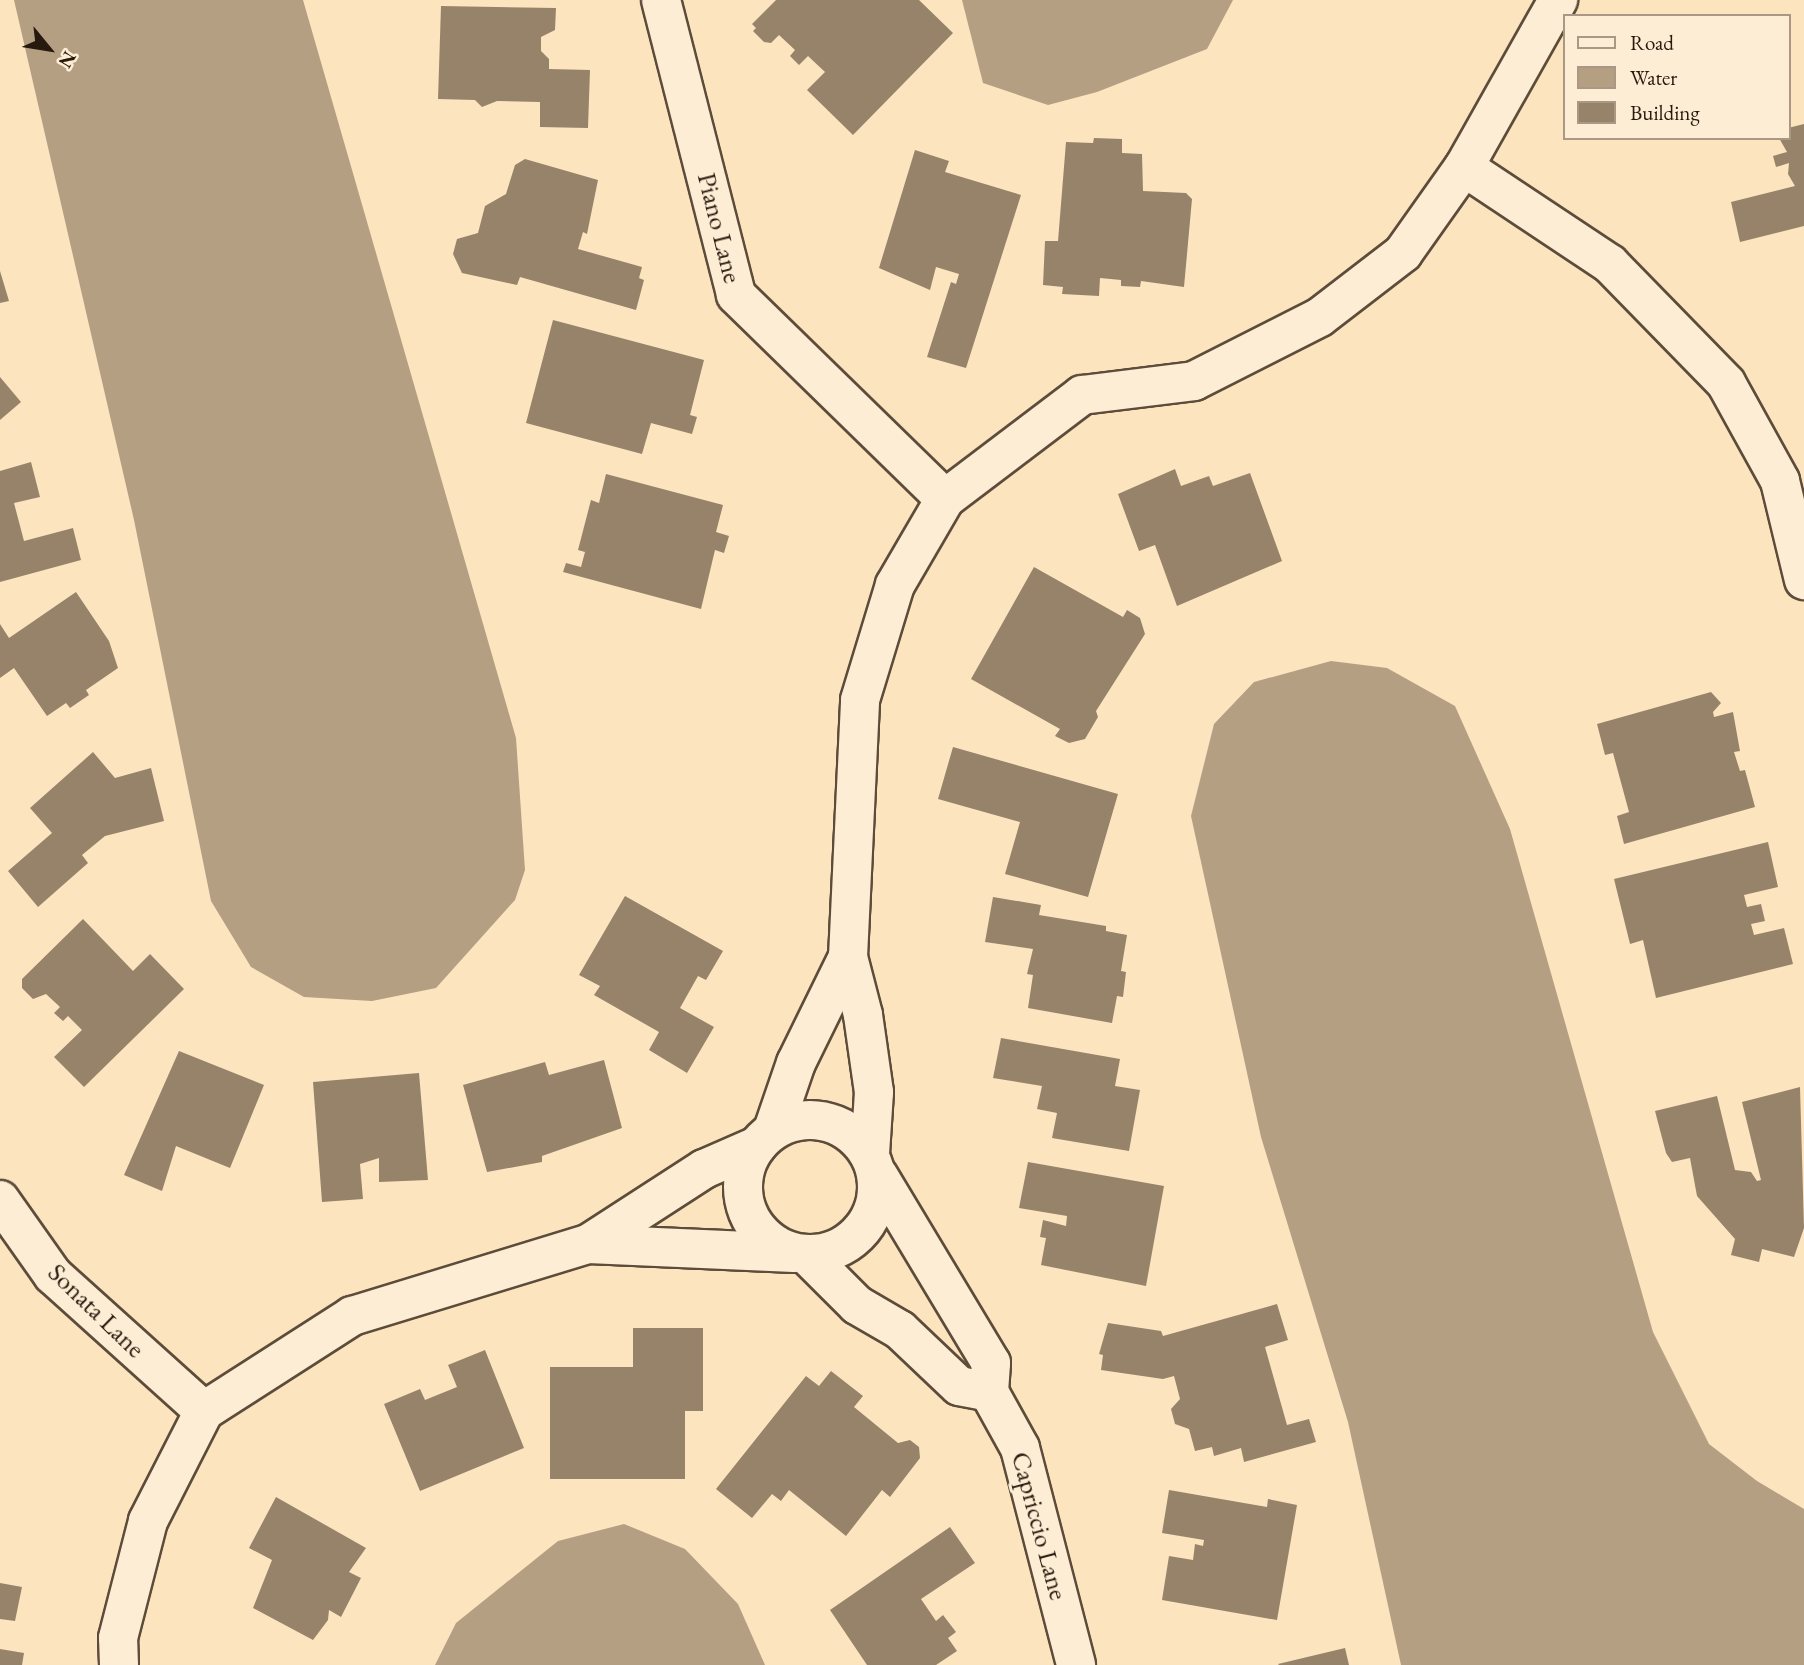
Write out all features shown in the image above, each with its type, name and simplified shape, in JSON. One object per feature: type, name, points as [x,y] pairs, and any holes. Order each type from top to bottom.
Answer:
[{"type":"street","name":"Piano Lane","points":[[661,0],[736,295],[945,499]]},
{"type":"street","points":[[588,1244],[800,1254],[838,1249],[857,1236],[871,1218],[878,1197],[874,1164],[874,1092],[863,1015],[848,957],[860,700],[895,584],[945,499],[1082,395],[1194,381],[1320,317],[1403,253],[1464,167],[1559,0]]},
{"type":"street","points":[[1464,167],[1609,264],[1726,383],[1780,481],[1804,580]]},
{"type":"street","points":[[848,957],[796,1063],[765,1138],[746,1166],[742,1188],[747,1210],[757,1230],[800,1254],[857,1305],[900,1330],[959,1386],[989,1392]]},
{"type":"street","points":[[119,1665],[118,1638],[148,1521],[204,1411],[352,1316],[588,1244],[704,1169],[793,1121],[815,1119],[856,1136],[874,1164]]},
{"type":"street","name":"Capriccio Lane","points":[[874,1164],[991,1363],[989,1392],[1020,1448],[1076,1665]]},
{"type":"street","name":"Sonata Lane","points":[[0,1200],[53,1275],[204,1411]]},
{"type":"water","points":[[14,0],[303,0],[516,738],[525,870],[515,900],[436,988],[372,1001],[304,997],[251,967],[211,901],[134,520]]},
{"type":"water","points":[[962,0],[1233,0],[1207,49],[1097,92],[1048,105],[983,83]]},
{"type":"water","points":[[1331,661],[1387,668],[1455,706],[1510,829],[1653,1332],[1709,1444],[1757,1481],[1804,1509],[1804,1665],[1401,1665],[1348,1422],[1261,1137],[1191,816],[1214,724],[1254,682]]},
{"type":"water","points":[[624,1524],[685,1549],[738,1604],[765,1665],[435,1665],[456,1623],[558,1541]]},
{"type":"building","points":[[776,0],[919,0],[953,33],[853,135],[807,90],[825,72],[808,56],[799,65],[790,56],[795,50],[779,35],[771,43],[764,42],[753,31],[756,28],[752,24]]},
{"type":"building","points":[[441,6],[556,8],[555,30],[541,37],[541,51],[549,59],[549,69],[590,70],[588,128],[540,127],[540,102],[497,101],[482,107],[475,100],[438,99]]},
{"type":"building","points":[[1804,124],[1804,226],[1740,242],[1731,202],[1795,186],[1788,174],[1789,163],[1776,167],[1773,156],[1787,152],[1780,140],[1790,140],[1790,128]]},
{"type":"building","points":[[1094,138],[1122,139],[1122,153],[1142,154],[1143,191],[1186,193],[1192,199],[1184,287],[1141,281],[1140,287],[1121,286],[1121,280],[1100,278],[1099,296],[1062,294],[1063,287],[1043,285],[1045,241],[1058,241],[1066,142],[1093,143]]},
{"type":"building","points":[[915,150],[949,161],[945,172],[1021,195],[966,368],[927,357],[951,282],[956,284],[959,274],[936,267],[930,290],[879,268]]},
{"type":"building","points":[[525,159],[598,180],[587,234],[583,232],[578,249],[642,267],[639,278],[644,280],[636,310],[520,277],[517,285],[462,273],[453,254],[457,239],[478,233],[485,206],[506,194],[515,165]]},
{"type":"building","points":[[0,271],[9,301],[0,303]]},
{"type":"building","points":[[553,320],[704,360],[690,415],[697,417],[692,434],[651,423],[642,454],[526,423]]},
{"type":"building","points":[[0,377],[21,402],[0,420]]},
{"type":"building","points":[[31,462],[40,497],[14,503],[24,541],[73,528],[81,560],[0,582],[0,471]]},
{"type":"building","points":[[1175,469],[1181,486],[1209,476],[1213,486],[1250,473],[1282,561],[1177,606],[1155,545],[1139,551],[1118,494]]},
{"type":"building","points":[[606,474],[723,505],[716,532],[729,536],[724,553],[715,550],[701,609],[563,572],[566,563],[581,567],[585,552],[578,550],[591,500],[599,503]]},
{"type":"building","points":[[1034,567],[1123,617],[1127,610],[1140,618],[1145,634],[1096,711],[1098,717],[1085,739],[1069,743],[1055,736],[1060,729],[971,679]]},
{"type":"building","points":[[76,592],[109,641],[118,668],[86,690],[89,695],[70,708],[66,703],[47,716],[14,668],[0,678],[0,624],[9,638]]},
{"type":"building","points":[[1711,692],[1721,703],[1713,712],[1714,717],[1733,712],[1740,751],[1734,752],[1740,771],[1745,770],[1755,807],[1624,844],[1617,816],[1629,812],[1613,753],[1605,755],[1597,724]]},
{"type":"building","points":[[953,747],[1118,794],[1088,897],[1005,874],[1020,822],[938,799]]},
{"type":"building","points":[[93,752],[115,778],[151,768],[164,821],[105,836],[82,855],[88,863],[38,907],[8,871],[52,833],[30,808]]},
{"type":"building","points":[[1768,842],[1778,887],[1744,895],[1747,907],[1761,904],[1765,921],[1751,924],[1754,935],[1784,928],[1793,964],[1656,998],[1643,940],[1630,944],[1614,879]]},
{"type":"building","points":[[625,896],[723,951],[706,980],[698,976],[680,1008],[714,1027],[687,1073],[649,1050],[659,1032],[594,995],[600,986],[579,975]]},
{"type":"building","points":[[993,897],[1041,905],[1039,915],[1106,926],[1106,931],[1127,935],[1121,971],[1126,972],[1123,997],[1117,996],[1112,1023],[1028,1008],[1033,975],[1027,974],[1033,949],[985,942]]},
{"type":"building","points":[[83,919],[133,971],[150,954],[184,989],[84,1087],[54,1057],[82,1030],[68,1016],[63,1021],[54,1013],[60,1007],[46,994],[33,999],[22,988],[22,979]]},
{"type":"building","points":[[1001,1038],[1120,1059],[1115,1086],[1140,1090],[1129,1151],[1052,1138],[1057,1113],[1037,1109],[1042,1086],[993,1078]]},
{"type":"building","points":[[179,1051],[264,1085],[230,1168],[176,1146],[162,1191],[124,1175]]},
{"type":"building","points":[[604,1060],[622,1128],[542,1156],[542,1162],[487,1172],[463,1085],[545,1062],[549,1075]]},
{"type":"building","points":[[419,1073],[428,1180],[379,1182],[379,1158],[360,1164],[363,1199],[322,1202],[313,1082]]},
{"type":"building","points":[[1800,1087],[1804,1228],[1794,1257],[1762,1249],[1759,1262],[1731,1255],[1735,1239],[1697,1196],[1690,1158],[1672,1162],[1666,1153],[1655,1111],[1717,1096],[1735,1170],[1751,1172],[1757,1181],[1761,1180],[1742,1102]]},
{"type":"building","points":[[1028,1162],[1164,1186],[1146,1286],[1041,1265],[1046,1238],[1040,1237],[1043,1220],[1066,1226],[1067,1216],[1019,1208]]},
{"type":"building","points":[[1277,1304],[1288,1340],[1265,1347],[1287,1425],[1309,1419],[1316,1442],[1244,1462],[1241,1448],[1214,1456],[1212,1447],[1195,1451],[1189,1429],[1175,1424],[1171,1409],[1180,1399],[1174,1376],[1163,1379],[1101,1370],[1103,1355],[1099,1354],[1108,1323],[1161,1331],[1163,1336]]},
{"type":"building","points":[[633,1328],[703,1328],[703,1411],[685,1411],[685,1479],[550,1479],[550,1367],[633,1367]]},
{"type":"building","points":[[485,1350],[524,1448],[420,1491],[384,1404],[420,1389],[425,1400],[457,1387],[448,1365]]},
{"type":"building","points":[[831,1371],[863,1396],[854,1407],[898,1443],[910,1440],[919,1447],[920,1458],[890,1497],[882,1490],[846,1536],[789,1490],[781,1501],[772,1494],[752,1518],[716,1489],[806,1376],[819,1386]]},
{"type":"building","points":[[1169,1490],[1267,1507],[1268,1499],[1297,1505],[1277,1620],[1162,1600],[1169,1556],[1193,1560],[1195,1544],[1203,1546],[1204,1540],[1162,1533]]},
{"type":"building","points":[[276,1497],[366,1548],[349,1572],[361,1578],[341,1617],[329,1610],[328,1620],[313,1640],[253,1608],[272,1560],[249,1548]]},
{"type":"building","points":[[950,1527],[975,1563],[921,1599],[936,1621],[943,1615],[956,1632],[948,1638],[957,1651],[936,1665],[867,1665],[830,1610]]},
{"type":"building","points":[[0,1583],[22,1587],[15,1621],[0,1619]]},
{"type":"building","points":[[1345,1648],[1349,1665],[1278,1664]]},
{"type":"building","points":[[0,1649],[24,1653],[22,1665],[0,1665]]}]
